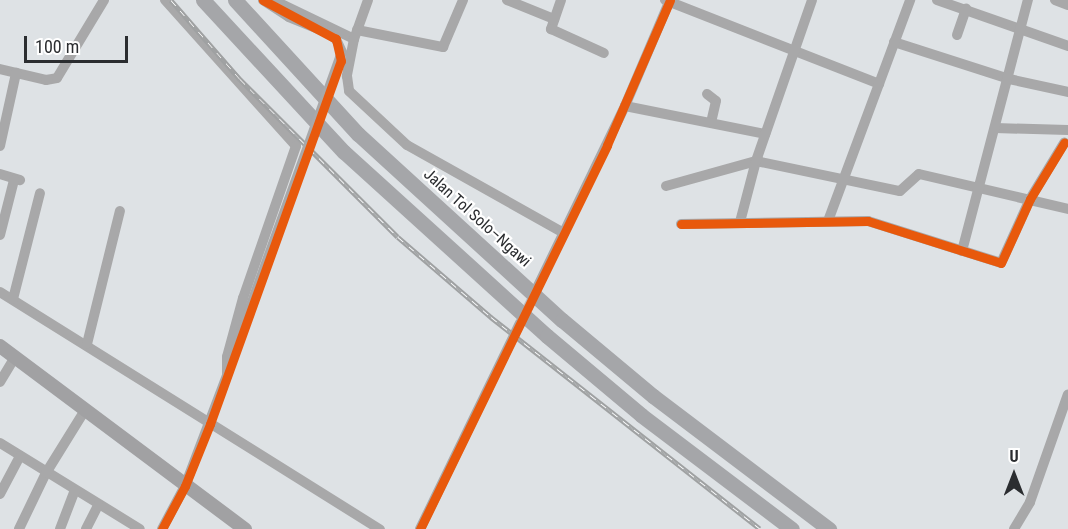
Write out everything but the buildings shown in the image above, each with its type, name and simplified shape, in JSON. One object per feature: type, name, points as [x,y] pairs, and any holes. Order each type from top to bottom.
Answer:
[{"type":"highway","points":[[203,0],[344,152],[538,328],[641,415],[792,529]]},
{"type":"highway","name":"Jalan Tol Solo–Ngawi","points":[[235,0],[358,134],[562,320],[662,404],[829,529]]},
{"type":"main road","points":[[0,346],[245,529]]},
{"type":"street","points":[[0,69],[46,80],[57,78],[104,0]]},
{"type":"street","points":[[165,0],[296,146],[243,298],[226,357],[227,375]]},
{"type":"street","points":[[162,529],[185,486],[210,424],[342,52],[336,39],[327,32],[289,17],[263,0]]},
{"type":"street","points":[[273,0],[356,34],[443,47],[463,0]]},
{"type":"street","points":[[368,0],[356,34],[347,76],[349,91],[395,137],[564,233]]},
{"type":"street","points":[[507,0],[554,19]]},
{"type":"street","points":[[561,0],[551,29],[604,53]]},
{"type":"street","points":[[740,222],[756,161],[812,0]]},
{"type":"street","points":[[828,221],[910,0]]},
{"type":"street","points":[[937,0],[964,6],[1068,46]]},
{"type":"street","points":[[962,251],[1028,0]]},
{"type":"street","points":[[1055,0],[1068,4]]},
{"type":"street","points":[[537,288],[625,106],[668,1],[879,84]]},
{"type":"street","points":[[957,35],[964,6]]},
{"type":"street","points":[[894,42],[1009,79],[1068,92]]},
{"type":"street","points":[[0,146],[16,73]]},
{"type":"street","points":[[707,94],[716,101],[711,122]]},
{"type":"street","points":[[625,106],[765,134]]},
{"type":"street","points":[[996,128],[1068,130]]},
{"type":"street","points":[[681,224],[868,221],[1001,263],[1030,199],[1064,143]]},
{"type":"street","points":[[666,186],[756,161],[900,191],[918,174],[1068,209]]},
{"type":"street","points":[[0,174],[17,180],[0,235]]},
{"type":"street","points":[[13,299],[40,193]]},
{"type":"street","points":[[87,344],[120,211]]},
{"type":"street","points":[[0,292],[87,344],[210,424],[380,529]]},
{"type":"street","points":[[420,529],[520,323]]},
{"type":"street","points":[[0,382],[15,357]]},
{"type":"street","points":[[1014,529],[1030,502],[1068,394]]},
{"type":"street","points":[[20,529],[46,473],[85,410]]},
{"type":"street","points":[[0,443],[74,492],[140,529]]},
{"type":"street","points":[[0,494],[20,456]]},
{"type":"street","points":[[60,529],[74,492]]},
{"type":"street","points":[[86,529],[98,505]]},
{"type":"tunnel","points":[[521,321],[537,289]]},
{"type":"railway","points":[[171,0],[240,79],[398,237],[491,317],[760,529]]},
{"type":"cycle path","points":[[162,529],[185,486],[210,424],[341,61],[336,39],[263,0]]},
{"type":"cycle path","points":[[420,529],[607,145],[670,0]]},
{"type":"cycle path","points":[[681,224],[868,221],[1001,263],[1030,199],[1064,143]]}]
